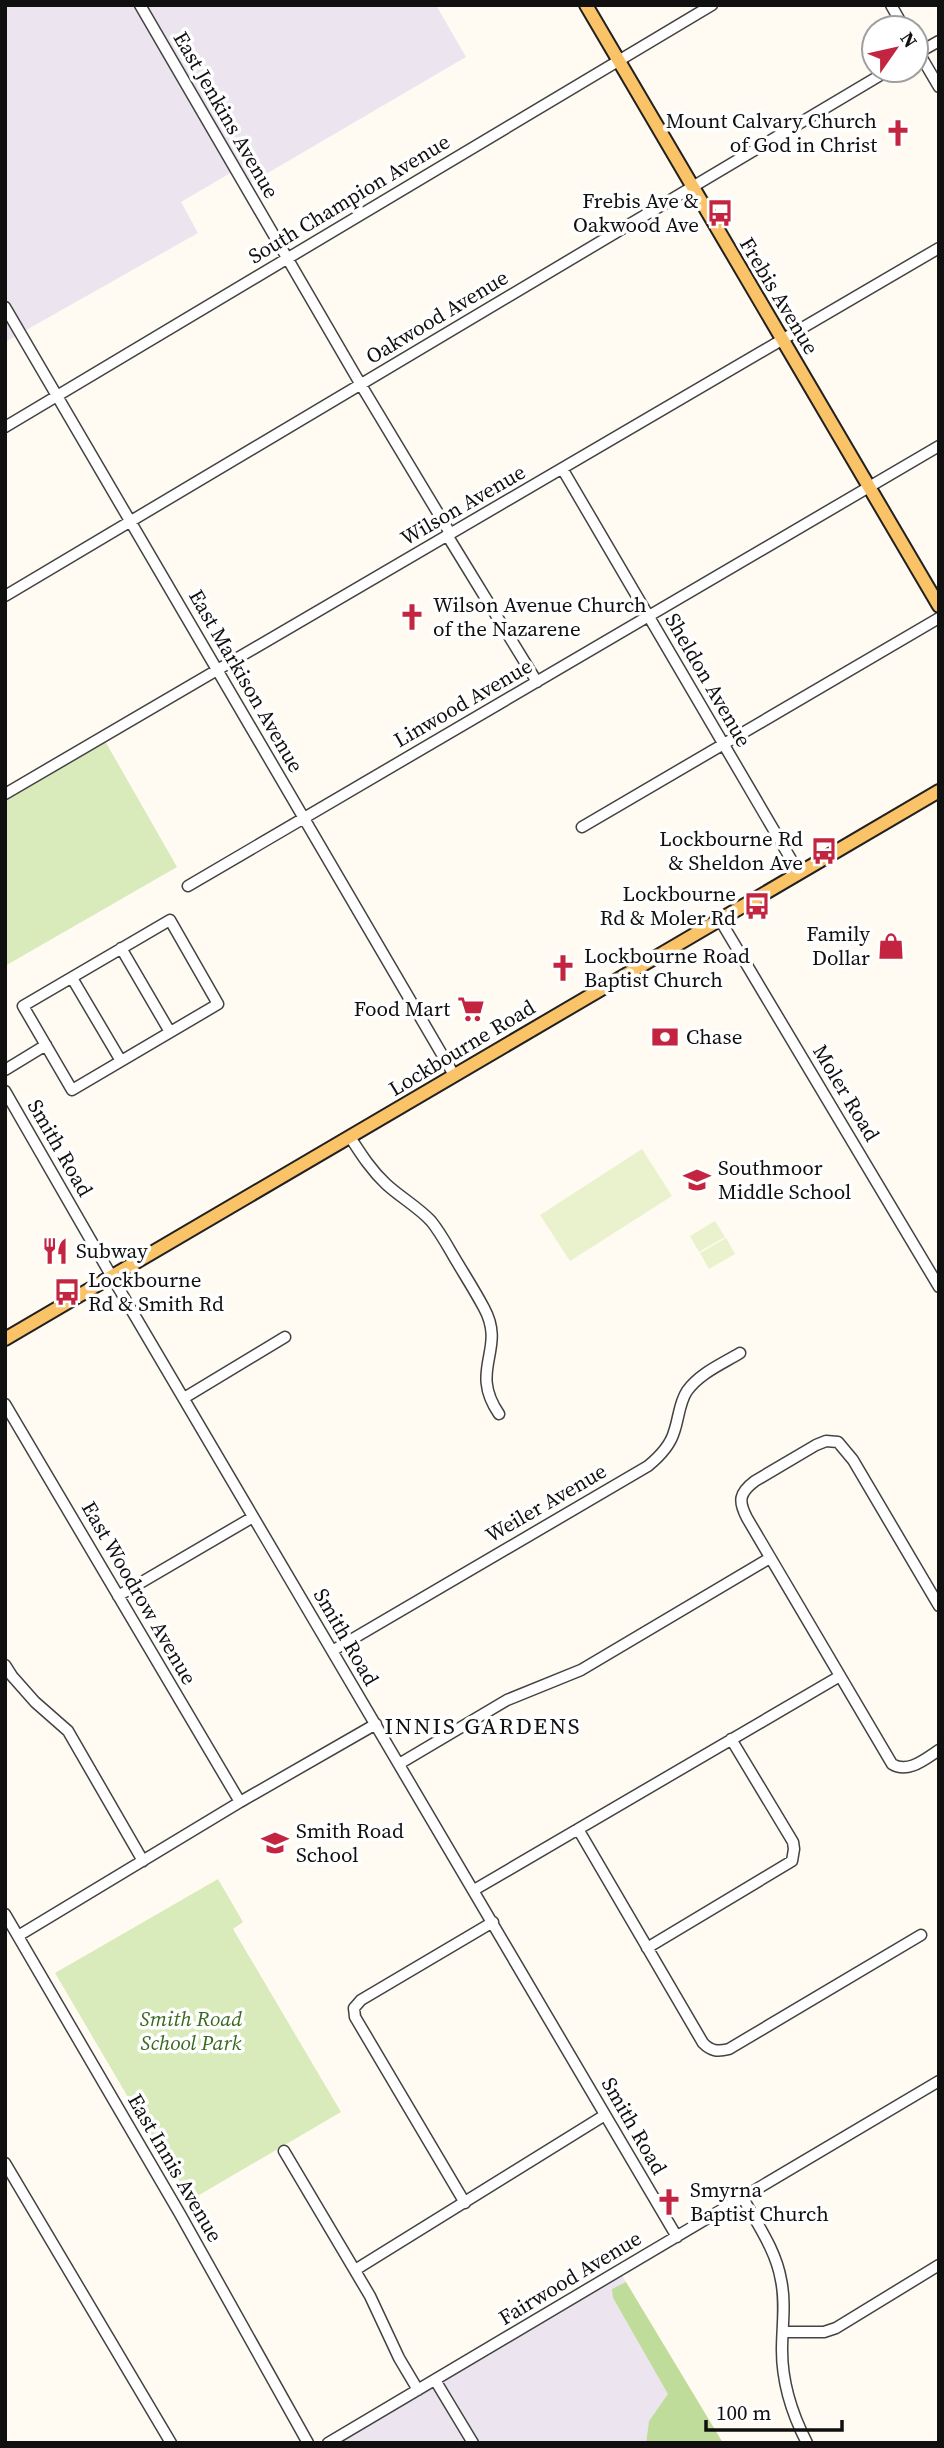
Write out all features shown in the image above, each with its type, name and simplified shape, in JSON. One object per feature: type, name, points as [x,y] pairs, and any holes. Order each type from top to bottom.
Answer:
[{"type":"main road","name":"Frebis Avenue","points":[[586,5],[939,606]]},
{"type":"main road","name":"Lockbourne Road","points":[[5,1339],[939,791]]},
{"type":"street","name":"East Jenkins Avenue","points":[[140,5],[537,682]]},
{"type":"street","name":"South Champion Avenue","points":[[5,427],[712,5]]},
{"type":"street","name":"Oakwood Avenue","points":[[5,596],[865,84]]},
{"type":"street","name":"Wilson Avenue","points":[[5,794],[939,248]]},
{"type":"street","name":"East Markison Avenue","points":[[5,307],[454,1075]]},
{"type":"street","name":"Linwood Avenue","points":[[188,886],[939,446]]},
{"type":"street","name":"Sheldon Avenue","points":[[562,470],[799,873]]},
{"type":"street","points":[[582,827],[939,618]]},
{"type":"street","points":[[170,920],[218,1004],[72,1090],[23,1006],[121,948],[170,920]]},
{"type":"street","name":"Moler Road","points":[[720,920],[939,1287]]},
{"type":"street","points":[[121,948],[170,1032]]},
{"type":"street","points":[[72,978],[121,1061]]},
{"type":"street","points":[[5,1070],[46,1045]]},
{"type":"street","name":"Smith Road","points":[[5,1091],[677,2237]]},
{"type":"street","points":[[351,1137],[369,1165],[387,1185],[438,1230],[485,1310],[493,1335],[487,1363],[486,1386],[499,1415]]},
{"type":"street","points":[[184,1398],[285,1337]]},
{"type":"street","name":"Weiler Avenue","points":[[332,1651],[648,1465],[660,1456],[671,1439],[686,1392],[705,1373],[740,1353]]},
{"type":"street","name":"East Woodrow Avenue","points":[[5,1404],[240,1802]]},
{"type":"street","points":[[939,1606],[853,1460],[838,1442],[826,1441],[817,1445],[755,1481],[745,1488],[740,1496],[741,1507],[892,1764],[899,1768],[914,1765],[939,1750]]},
{"type":"street","points":[[118,1596],[253,1517]]},
{"type":"street","points":[[399,1764],[507,1700],[581,1670],[770,1558]]},
{"type":"street","points":[[5,1665],[35,1702],[68,1731],[143,1861]]},
{"type":"street","points":[[474,1891],[840,1676]]},
{"type":"street","points":[[18,1936],[240,1802],[376,1724]]},
{"type":"street","points":[[647,1948],[788,1865],[794,1855],[793,1842],[732,1739]]},
{"type":"street","points":[[578,1829],[703,2043],[710,2050],[719,2052],[729,2049],[921,1935]]},
{"type":"street","name":"East Innis Avenue","points":[[5,1914],[180,2214],[308,2443]]},
{"type":"street","points":[[465,2203],[355,2017],[354,2008],[361,2000],[493,1923]]},
{"type":"street","name":"Fairwood Avenue","points":[[328,2443],[939,2081]]},
{"type":"street","points":[[355,2270],[605,2115]]},
{"type":"street","points":[[284,2151],[355,2270],[418,2390]]},
{"type":"street","points":[[5,2163],[171,2443]]},
{"type":"street","points":[[743,2198],[778,2265],[782,2283],[782,2351],[786,2390],[794,2418],[807,2443]]},
{"type":"street","points":[[783,2332],[824,2332],[836,2328],[939,2265]]},
{"type":"street","points":[[435,2380],[473,2443]]},
{"type":"shaded area","points":[[5,5],[436,5],[466,57],[249,184],[239,168],[181,202],[198,233],[5,342]]},
{"type":"shaded area","points":[[619,2270],[626,2282],[613,2289],[613,2298],[669,2394],[649,2421],[646,2443],[326,2443]]},
{"type":"green space","points":[[105,741],[177,867],[5,966],[5,798]]},
{"type":"green space","points":[[642,1149],[672,1196],[570,1261],[540,1215]]},
{"type":"green space","points":[[715,1221],[725,1237],[699,1252],[690,1236]]},
{"type":"green space","points":[[726,1238],[735,1254],[709,1269],[700,1253]]},
{"type":"green space","name":"Smith Road School Park","points":[[218,1879],[243,1922],[233,1929],[341,2112],[189,2201],[55,1973]]},
{"type":"green space","points":[[626,2282],[723,2443],[646,2443],[649,2421],[668,2394],[613,2298],[612,2289]]},
{"type":"place","name":"Mount Calvary Church of God in Christ","points":[[898,133]]},
{"type":"place","name":"Frebis Ave & Oakwood Ave","points":[[720,213]]},
{"type":"place","name":"Wilson Avenue Church of the Nazarene","points":[[412,617]]},
{"type":"place","name":"Lockbourne Rd & Sheldon Ave","points":[[824,851]]},
{"type":"place","name":"Lockbourne Rd & Moler Rd","points":[[757,906]]},
{"type":"place","name":"Family Dollar","points":[[891,946]]},
{"type":"place","name":"Lockbourne Road Baptist Church","points":[[563,968]]},
{"type":"place","name":"Food Mart","points":[[471,1009]]},
{"type":"place","name":"Chase","points":[[665,1037]]},
{"type":"place","name":"Southmoor Middle School","points":[[697,1180]]},
{"type":"place","name":"Subway","points":[[55,1251]]},
{"type":"place","name":"Lockbourne Rd & Smith Rd","points":[[67,1292]]},
{"type":"place","name":"Smith Road School","points":[[275,1843]]},
{"type":"place","name":"Smyrna Baptist Church","points":[[669,2202]]},
{"type":"district","name":"INNIS GARDENS","points":[[483,1726]]}]
